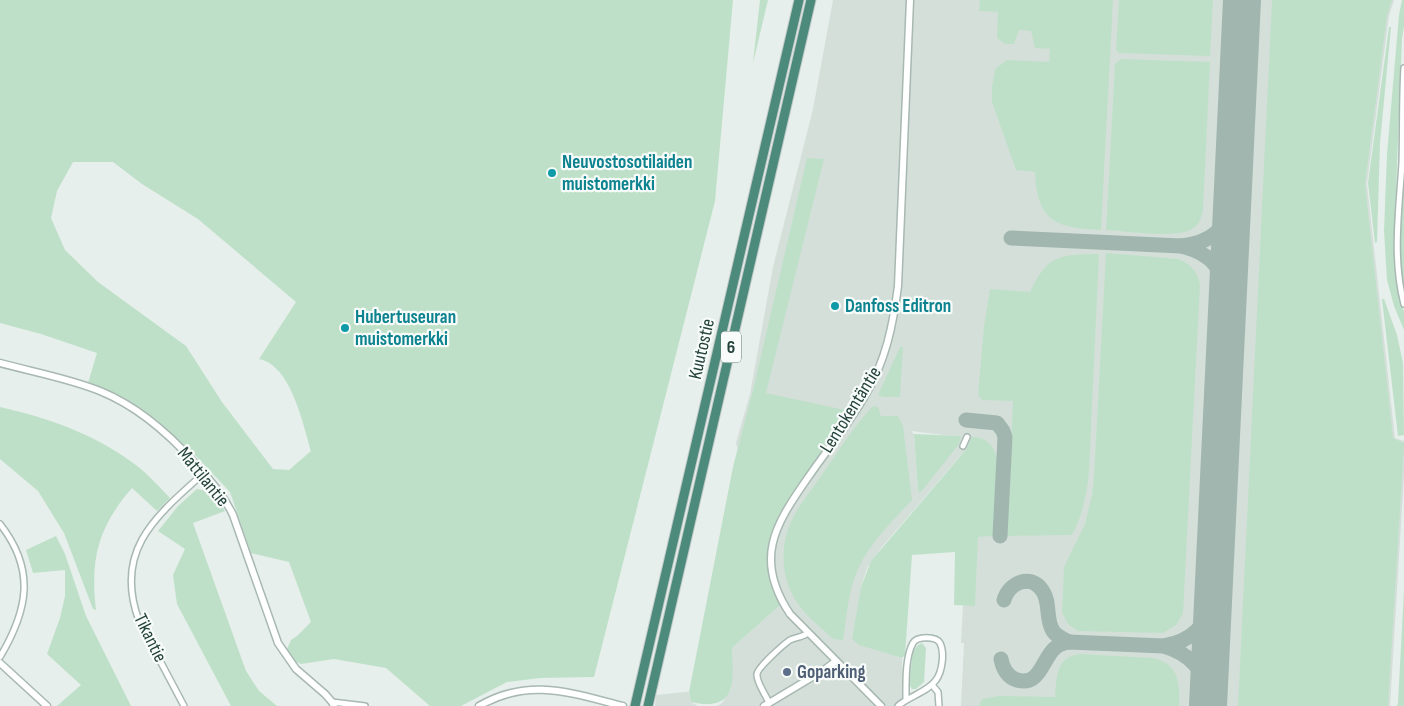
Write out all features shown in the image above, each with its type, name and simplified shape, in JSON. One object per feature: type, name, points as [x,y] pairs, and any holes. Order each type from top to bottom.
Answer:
[{"type":"highway","name":"Kuutostie","points":[[635,706],[799,0]]},
{"type":"highway","name":"Kuutostie","points":[[648,706],[811,0]]},
{"type":"street","name":"Lentokentäntie","points":[[881,706],[790,614],[782,602],[773,580],[771,554],[773,540],[783,514],[866,395],[887,347],[894,318],[898,286],[910,0]]},
{"type":"street","points":[[1404,68],[1402,163],[1397,234],[1399,287],[1404,304]]},
{"type":"street","name":"Mattilantie","points":[[0,364],[100,391],[123,402],[158,426],[180,447],[225,499],[233,515],[278,644],[296,669],[333,704]]},
{"type":"street","points":[[962,446],[967,437]]},
{"type":"street","name":"Tikantie","points":[[184,706],[136,614],[131,585],[132,566],[137,550],[154,521],[204,473]]},
{"type":"street","points":[[0,524],[15,548],[25,577],[22,603],[16,625],[0,657]]},
{"type":"street","points":[[808,633],[803,637],[793,638],[786,643],[759,670],[758,678],[766,704],[836,661]]},
{"type":"street","points":[[898,706],[906,699],[932,685],[941,670],[942,655],[940,643],[932,639],[919,638],[915,640],[907,665],[906,699]]},
{"type":"street","points":[[0,663],[46,706]]},
{"type":"street","points":[[932,685],[938,692],[939,706]]},
{"type":"street","points":[[479,706],[491,699],[515,692],[540,688],[575,694],[623,706]]},
{"type":"street","points":[[333,704],[365,706]]},
{"type":"shaded area","points":[[833,0],[1394,0],[1389,16],[1367,184],[1395,438],[1404,441],[1404,475],[1390,706],[961,706],[964,643],[961,643],[963,605],[965,606],[967,448],[881,548],[867,568],[861,587],[883,652],[902,658],[903,706],[717,706],[722,703],[731,688],[732,648],[778,607],[736,443],[750,394],[773,267],[813,109]],"holes":[[[911,431],[952,436],[953,441],[918,490],[914,434]]]},
{"type":"shaded area","points":[[689,692],[691,702],[698,706],[655,706],[656,695]]},
{"type":"green space","points":[[0,0],[733,0],[715,201],[594,677],[540,678],[507,682],[461,706],[430,706],[386,668],[334,659],[301,664],[290,659],[287,649],[291,640],[311,622],[289,562],[251,553],[230,492],[196,456],[157,420],[125,398],[88,383],[97,353],[41,334],[0,323]],"holes":[[[73,162],[113,162],[142,184],[198,219],[296,302],[259,359],[270,364],[280,372],[287,384],[294,397],[311,451],[289,470],[273,469],[222,402],[186,346],[98,282],[65,250],[51,218],[57,191]]]},
{"type":"green space","points":[[760,0],[768,0],[753,63]]},
{"type":"green space","points":[[980,0],[1113,0],[1101,230],[1072,227],[1060,224],[1052,219],[1040,201],[1035,172],[1016,170],[992,102],[995,69],[1007,60],[1049,62],[1050,49],[1035,48],[1031,31],[1019,30],[1014,44],[1005,44],[997,38],[998,12],[979,11]]},
{"type":"green space","points":[[1119,0],[1213,0],[1210,56],[1119,53],[1116,50]]},
{"type":"green space","points":[[1272,0],[1392,0],[1387,16],[1365,184],[1393,438],[1404,443],[1388,706],[1238,706]]},
{"type":"green space","points":[[1402,0],[1404,0],[1404,27],[1394,241],[1396,283],[1404,312],[1404,330],[1394,306],[1387,280],[1384,231],[1387,154],[1399,15]]},
{"type":"green space","points":[[1389,27],[1391,27],[1380,143],[1377,242],[1375,243],[1368,183]]},
{"type":"green space","points":[[1121,59],[1210,62],[1203,210],[1198,224],[1188,231],[1166,234],[1106,230],[1115,64]]},
{"type":"green space","points":[[807,158],[824,159],[766,393],[854,412],[778,524],[772,569],[782,602],[732,648],[732,683],[729,693],[725,698],[710,704],[691,702],[689,692],[733,467],[753,390]]},
{"type":"green space","points":[[1404,165],[1404,290],[1401,268],[1401,221]]},
{"type":"green space","points":[[1106,253],[1179,259],[1193,269],[1200,284],[1183,613],[1176,625],[1163,633],[1078,631],[1068,624],[1062,612],[1064,567],[1085,524],[1092,495]]},
{"type":"green space","points":[[1099,254],[1089,471],[1082,512],[1072,535],[1007,536],[1013,401],[982,400],[978,395],[984,326],[990,289],[1030,292],[1043,270],[1056,259],[1064,256]]},
{"type":"green space","points":[[1382,299],[1384,299],[1397,335],[1403,363],[1404,435],[1398,436]]},
{"type":"green space","points":[[900,347],[903,347],[900,397],[883,397],[878,395]]},
{"type":"green space","points":[[873,406],[878,407],[881,416],[898,416],[903,426],[912,500],[883,532],[864,558],[852,584],[843,640],[833,639],[806,613],[793,595],[788,585],[784,565],[784,544],[790,524],[800,505],[852,431]]},
{"type":"green space","points":[[0,407],[54,422],[106,445],[150,477],[170,498],[157,511],[132,488],[120,502],[104,530],[99,544],[94,575],[96,610],[93,609],[64,533],[38,491],[0,459]]},
{"type":"green space","points":[[914,434],[961,436],[959,444],[921,492],[918,491]]},
{"type":"green space","points":[[971,437],[981,438],[989,443],[994,450],[997,460],[993,536],[978,537],[975,606],[954,605],[955,552],[912,555],[905,655],[902,658],[859,645],[852,639],[861,587],[871,561],[967,448]]},
{"type":"green space","points":[[197,489],[212,492],[225,511],[193,523],[246,671],[259,691],[277,706],[231,706],[177,604],[173,575],[185,549],[158,531],[178,506]]},
{"type":"green space","points":[[56,536],[65,554],[86,616],[131,706],[57,706],[81,685],[47,654],[60,618],[65,596],[65,570],[33,573],[26,550]]},
{"type":"green space","points":[[1404,589],[1404,706],[1397,706],[1398,703]]},
{"type":"green space","points":[[922,643],[926,648],[924,682],[916,689],[912,689],[909,684],[913,651]]},
{"type":"green space","points":[[1080,654],[1153,658],[1162,661],[1173,670],[1176,676],[1179,690],[1179,706],[979,706],[982,699],[999,696],[1055,697],[1057,676],[1062,664],[1066,659]]},
{"type":"taxiway","points":[[1227,303],[1223,281],[1215,265],[1202,254],[1181,246],[1201,242],[1216,233],[1226,219],[1232,199]]},
{"type":"taxiway","points":[[1011,238],[1181,246]]},
{"type":"taxiway","points":[[966,420],[997,423],[1005,437],[1000,536]]},
{"type":"taxiway","points":[[1004,600],[1010,589],[1020,582],[1032,582],[1037,585],[1045,595],[1049,621],[1053,631],[1069,642]]},
{"type":"taxiway","points":[[1209,696],[1204,678],[1194,664],[1181,653],[1164,646],[1183,640],[1197,631],[1207,617],[1213,599]]},
{"type":"taxiway","points":[[1001,659],[1008,675],[1014,679],[1025,681],[1031,680],[1036,676],[1055,648],[1065,643],[1164,646]]},
{"type":"runway","points":[[1208,706],[1242,0]]},
{"type":"place","name":"Neuvostosotilaiden muistomerkki","points":[[552,173]]},
{"type":"place","name":"Danfoss Editron","points":[[835,306]]},
{"type":"place","name":"Hubertuseuran muistomerkki","points":[[345,328]]},
{"type":"place","name":"Goparking","points":[[787,672]]}]
